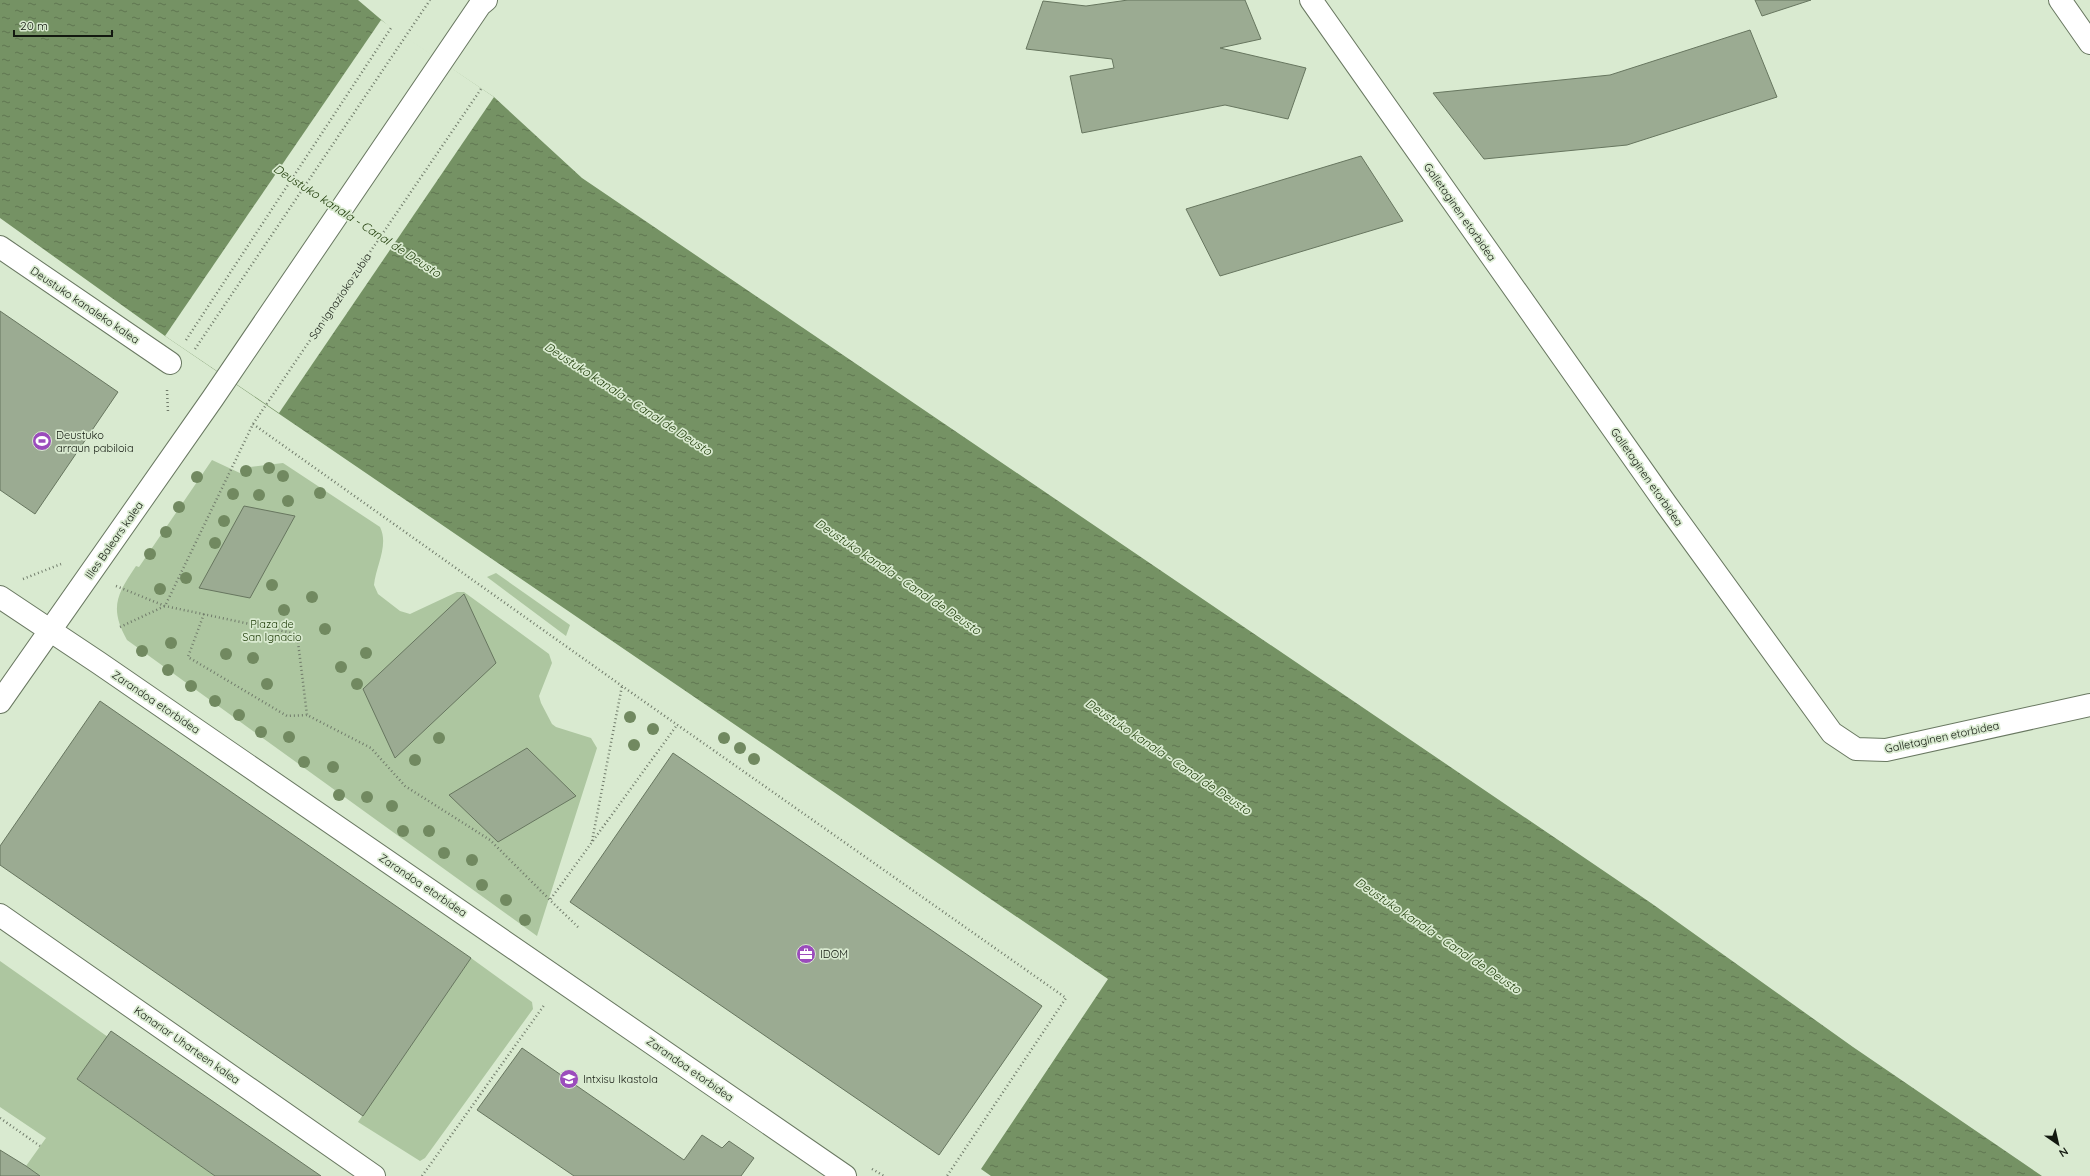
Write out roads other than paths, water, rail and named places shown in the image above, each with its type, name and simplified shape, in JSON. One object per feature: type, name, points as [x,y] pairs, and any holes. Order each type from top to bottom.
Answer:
[{"type":"street","name":"Illes Balears kalea","points":[[0,702],[22,667],[50,631],[226,378],[480,5],[486,0]]},
{"type":"street","name":"Galletaginen etorbidea","points":[[1311,0],[1662,497],[1832,733],[1856,750],[1886,750],[2090,706]]},
{"type":"street","points":[[2060,0],[2090,44]]},
{"type":"street","name":"Deustuko kanaleko kalea","points":[[0,247],[170,363]]},
{"type":"street","name":"Zarandoa etorbidea","points":[[0,597],[112,672],[845,1176]]},
{"type":"street","name":"Kanariar Uharteen kalea","points":[[0,915],[374,1176]]},
{"type":"water","name":"Deustuko kanala - Canal de Deusto","points":[[0,0],[358,0],[391,28],[494,97],[582,178],[1651,903],[1853,1047],[2042,1176],[991,1176],[981,1169],[1108,979],[165,336],[0,218]]},
{"type":"place","name":"Deustuko arraun pabiloia","points":[[42,441]]},
{"type":"place","name":"IDOM","points":[[806,954]]},
{"type":"place","name":"Intxisu Ikastola","points":[[569,1079]]},
{"type":"park label","name":"Plaza de San Ignacio","points":[[272,630]]}]
